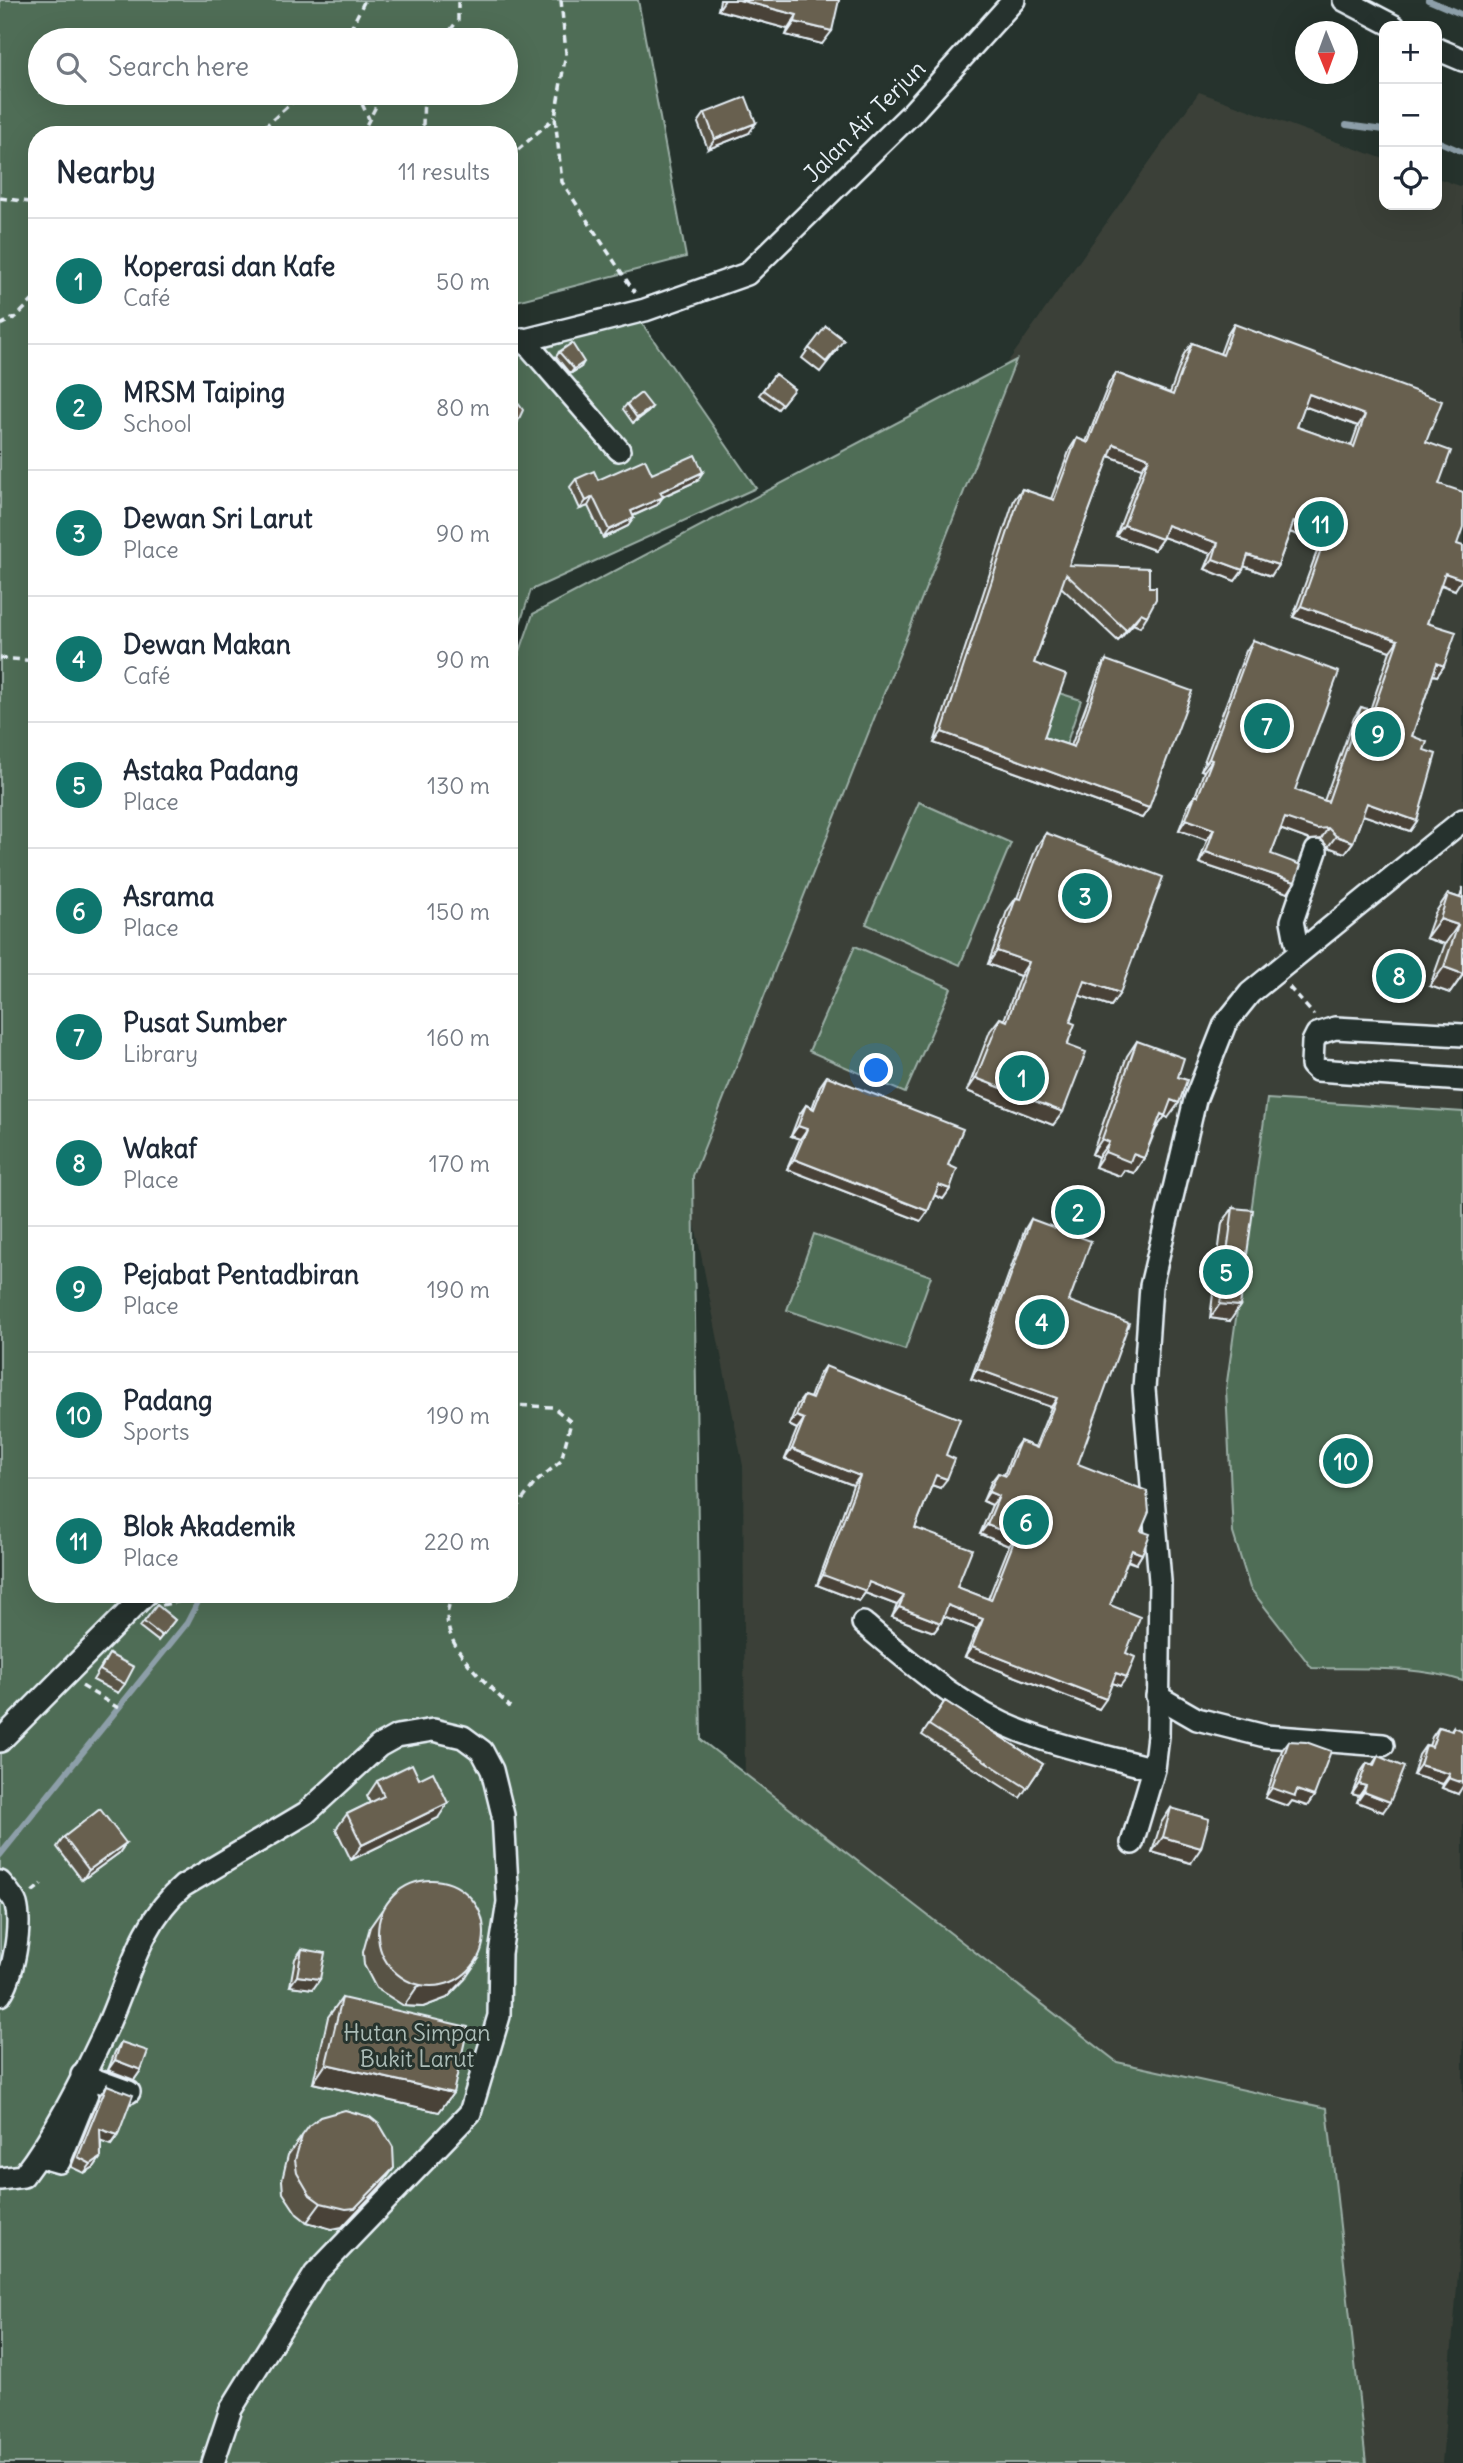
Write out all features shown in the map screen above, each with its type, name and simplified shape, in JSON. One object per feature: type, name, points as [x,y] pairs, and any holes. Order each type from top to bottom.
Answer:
[{"type":"street","name":"Jalan Air Terjun","points":[[645,310],[747,274],[911,114],[1014,0]]},
{"type":"street","points":[[1344,0],[1384,21]]},
{"type":"street","points":[[1442,51],[1463,60]]},
{"type":"street","points":[[518,341],[645,310]]},
{"type":"street","points":[[518,343],[619,450]]},
{"type":"street","points":[[1132,1843],[1154,1769],[1158,1736],[1160,1581],[1144,1389],[1151,1286],[1183,1144],[1213,1048],[1225,1024],[1241,1003],[1275,972],[1463,820]]},
{"type":"street","points":[[1309,945],[1303,946],[1296,942],[1292,921],[1315,851]]},
{"type":"street","points":[[1463,1035],[1324,1029],[1317,1034],[1313,1042],[1312,1065],[1317,1070],[1463,1080]]},
{"type":"street","points":[[0,1741],[66,1675],[149,1603]]},
{"type":"street","points":[[863,1623],[924,1675],[968,1704],[1002,1722],[1034,1736],[1154,1769]]},
{"type":"street","points":[[1157,1696],[1196,1719],[1265,1736],[1336,1744],[1383,1745]]},
{"type":"street","points":[[0,2179],[23,2176],[84,2084],[155,1915],[183,1885],[306,1813],[379,1746],[397,1736],[433,1730],[463,1737],[482,1752],[492,1770],[503,1815],[508,1902],[500,1953],[499,2015],[470,2113],[315,2274],[231,2409],[213,2463]]},
{"type":"street","points":[[0,1995],[10,1981],[16,1937],[16,1904],[1,1882]]},
{"type":"street","points":[[84,2084],[129,2092]]},
{"type":"path","points":[[351,28],[365,0]]},
{"type":"path","points":[[452,28],[458,20],[458,0]]},
{"type":"path","points":[[561,0],[566,53],[555,117],[562,182],[645,310]]},
{"type":"path","points":[[265,126],[289,105]]},
{"type":"path","points":[[362,105],[369,120]]},
{"type":"path","points":[[366,126],[377,105]]},
{"type":"path","points":[[422,126],[424,105]]},
{"type":"path","points":[[518,150],[555,117]]},
{"type":"path","points":[[0,198],[28,202]]},
{"type":"path","points":[[0,325],[16,317],[28,305]]},
{"type":"path","points":[[0,658],[28,660]]},
{"type":"path","points":[[1275,972],[1324,1029]]},
{"type":"path","points":[[518,1405],[553,1407],[571,1422],[561,1461],[535,1483],[518,1506]]},
{"type":"path","points":[[448,1603],[448,1633],[461,1655],[510,1707]]},
{"type":"path","points":[[66,1675],[120,1709]]},
{"type":"shaded area","points":[[1199,92],[1379,157],[1379,210],[1442,210],[1442,180],[1463,187],[1463,2216],[1442,2463],[749,2463],[743,1466],[642,958],[925,479]]},
{"type":"green space","name":"Hutan Simpan Bukit Larut","points":[[0,0],[638,0],[686,257],[518,301],[518,126],[28,126],[28,1603],[518,1603],[518,657],[533,614],[1016,360],[693,1176],[701,1740],[1117,2062],[1327,2108],[1366,2463],[0,2463]]},
{"type":"green space","points":[[639,319],[756,488],[531,590],[518,630],[518,356]]},
{"type":"green space","points":[[1059,693],[1081,700],[1064,751],[1042,744]]},
{"type":"green space","points":[[919,802],[1011,843],[960,965],[866,924]]},
{"type":"green space","points":[[855,946],[951,988],[905,1093],[809,1051]]},
{"type":"green space","points":[[1267,1099],[1463,1112],[1463,1681],[1407,1670],[1312,1668],[1250,1588],[1233,1533],[1226,1389]]},
{"type":"green space","points":[[814,1234],[931,1276],[905,1350],[787,1310]]},
{"type":"building","points":[[739,0],[839,0],[832,31],[795,22],[797,15]]},
{"type":"building","points":[[746,97],[756,123],[715,139],[705,113]]},
{"type":"building","points":[[1234,324],[1442,401],[1426,442],[1451,451],[1439,484],[1463,492],[1463,527],[1457,544],[1463,546],[1463,577],[1462,579],[1445,573],[1427,623],[1456,632],[1444,666],[1437,663],[1412,736],[1427,742],[1424,750],[1436,754],[1417,821],[1367,803],[1353,842],[1336,836],[1328,828],[1317,829],[1285,818],[1271,854],[1301,865],[1295,882],[1206,852],[1214,829],[1186,819],[1212,760],[1209,759],[1253,640],[1339,672],[1295,790],[1328,802],[1361,707],[1373,711],[1398,640],[1301,606],[1327,532],[1294,521],[1278,565],[1248,555],[1243,570],[1213,559],[1218,543],[1167,525],[1162,539],[1124,525],[1149,458],[1114,444],[1069,565],[1149,568],[1149,587],[1156,587],[1156,599],[1147,616],[1141,613],[1126,630],[1066,574],[1034,663],[1066,675],[1044,737],[1074,747],[1106,660],[1192,691],[1149,808],[942,732],[1022,489],[1054,500],[1077,438],[1088,443],[1116,373],[1173,395],[1192,343],[1223,355]],"holes":[[[1309,394],[1365,415],[1354,447],[1297,427]]]},
{"type":"building","points":[[826,326],[844,340],[826,362],[809,348]]},
{"type":"building","points":[[572,343],[584,362],[574,369],[559,352]]},
{"type":"building","points":[[775,374],[794,389],[782,404],[763,390]]},
{"type":"building","points":[[641,393],[652,407],[637,418],[627,404]]},
{"type":"building","points":[[518,403],[523,410],[518,421]]},
{"type":"building","points":[[695,455],[703,472],[660,492],[663,497],[631,511],[634,518],[609,530],[593,497],[586,501],[576,479],[594,471],[598,480],[645,459],[652,474]]},
{"type":"building","points":[[1046,833],[1163,877],[1120,993],[1085,981],[1070,1022],[1075,1024],[1067,1045],[1086,1052],[1063,1112],[976,1078],[1000,1018],[1007,1021],[1029,962],[997,951],[1016,898],[1021,899]]},
{"type":"building","points":[[1448,894],[1463,899],[1463,974],[1444,967],[1458,925],[1440,919]]},
{"type":"building","points":[[1137,1041],[1184,1058],[1178,1077],[1187,1080],[1179,1103],[1171,1100],[1165,1116],[1161,1114],[1144,1158],[1133,1154],[1130,1162],[1105,1152],[1109,1142],[1102,1139]]},
{"type":"building","points":[[827,1076],[963,1129],[948,1165],[957,1169],[950,1189],[939,1185],[928,1211],[794,1159],[807,1129],[798,1126],[806,1105],[814,1109]]},
{"type":"building","points":[[1233,1208],[1253,1210],[1240,1306],[1220,1304]]},
{"type":"building","points":[[1031,1219],[1091,1241],[1069,1301],[1129,1323],[1078,1464],[1147,1491],[1149,1512],[1141,1531],[1150,1534],[1142,1554],[1132,1550],[1110,1605],[1140,1617],[1126,1653],[1135,1657],[1127,1677],[1116,1673],[1106,1699],[972,1647],[983,1619],[948,1605],[941,1623],[899,1607],[904,1596],[869,1582],[866,1591],[823,1575],[860,1476],[792,1449],[804,1419],[796,1416],[804,1396],[812,1399],[825,1366],[960,1419],[946,1455],[955,1459],[947,1479],[936,1475],[915,1528],[972,1549],[957,1587],[991,1600],[1016,1536],[987,1525],[999,1496],[989,1492],[998,1473],[1006,1476],[1020,1441],[1037,1448],[1057,1398],[977,1369]]},
{"type":"building","points":[[157,1605],[175,1620],[162,1636],[144,1622]]},
{"type":"building","points":[[109,1654],[134,1667],[125,1684],[100,1670]]},
{"type":"building","points":[[945,1701],[1043,1764],[1027,1788],[929,1725]]},
{"type":"building","points":[[1439,1727],[1452,1731],[1453,1727],[1463,1731],[1463,1783],[1449,1778],[1450,1774],[1420,1765],[1426,1745],[1432,1747]]},
{"type":"building","points":[[1289,1741],[1306,1742],[1331,1751],[1314,1796],[1297,1790],[1295,1796],[1272,1788]]},
{"type":"building","points":[[1378,1756],[1404,1767],[1390,1802],[1364,1792],[1366,1786],[1359,1784],[1367,1763],[1374,1765]]},
{"type":"building","points":[[412,1764],[419,1779],[433,1772],[448,1803],[362,1845],[347,1814],[384,1796],[377,1781]]},
{"type":"building","points":[[1171,1808],[1209,1819],[1201,1848],[1163,1837]]},
{"type":"building","points":[[100,1809],[126,1843],[89,1870],[64,1837]]},
{"type":"building","points":[[431,1880],[451,1884],[469,1895],[480,1913],[484,1933],[480,1953],[469,1971],[451,1982],[431,1986],[411,1982],[393,1971],[382,1953],[378,1933],[382,1913],[393,1895],[411,1884]]},
{"type":"building","points":[[302,1949],[325,1953],[320,1979],[297,1976]]},
{"type":"building","points":[[342,1998],[468,2027],[453,2093],[326,2064]]},
{"type":"building","points":[[121,2042],[148,2051],[141,2070],[115,2060]]},
{"type":"building","points":[[107,2085],[133,2095],[118,2135],[100,2129],[101,2157],[91,2164],[78,2157]]},
{"type":"building","points":[[345,2110],[370,2117],[380,2125],[393,2147],[394,2168],[355,2208],[346,2209],[321,2203],[310,2195],[297,2173],[295,2160],[302,2136],[310,2125],[320,2117]]},
{"type":"waterway","points":[[1428,0],[1463,15]]},
{"type":"waterway","points":[[1346,125],[1379,129]]},
{"type":"waterway","points":[[1442,143],[1463,152]]},
{"type":"waterway","points":[[0,1855],[187,1623],[197,1603]]},
{"type":"place","name":"Blok Akademik","points":[[1321,524]]},
{"type":"place","name":"Pusat Sumber","points":[[1267,726]]},
{"type":"place","name":"Pejabat Pentadbiran","points":[[1378,734]]},
{"type":"place","name":"Dewan Sri Larut","points":[[1085,896]]},
{"type":"place","name":"Wakaf","points":[[1399,976]]},
{"type":"place","name":"Koperasi dan Kafe","points":[[1022,1078]]},
{"type":"place","name":"MRSM Taiping","points":[[1078,1212]]},
{"type":"place","name":"Astaka Padang","points":[[1226,1272]]},
{"type":"place","name":"Dewan Makan","points":[[1042,1322]]},
{"type":"place","name":"Padang","points":[[1346,1461]]},
{"type":"place","name":"Asrama","points":[[1026,1522]]}]
